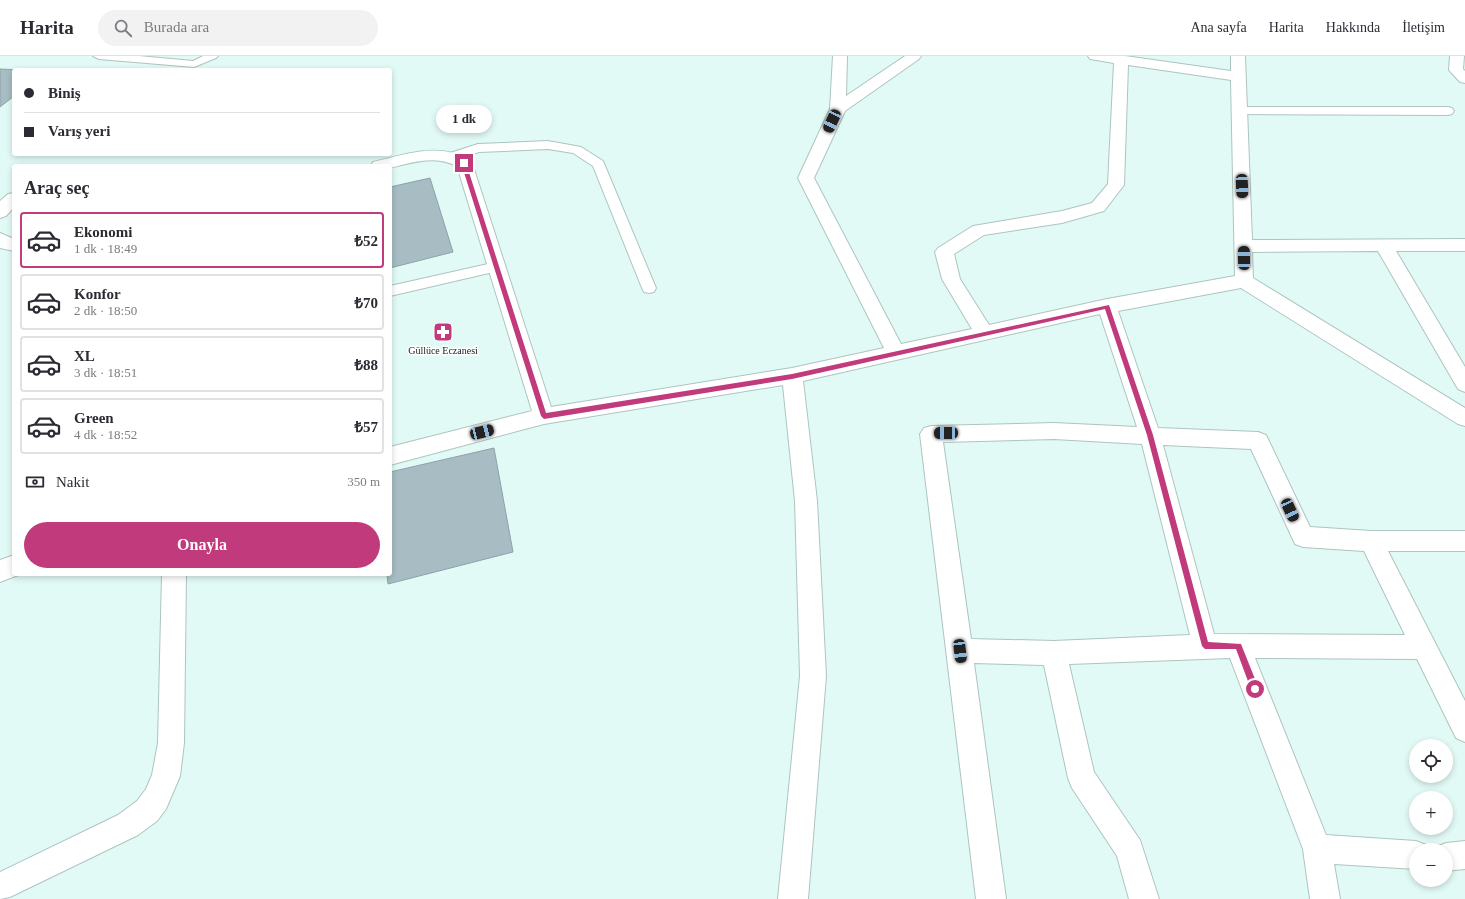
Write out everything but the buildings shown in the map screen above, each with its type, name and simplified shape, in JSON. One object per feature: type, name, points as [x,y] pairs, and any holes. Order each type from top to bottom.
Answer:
[{"type":"street","points":[[840,56],[838,109],[806,178],[896,353]]},
{"type":"street","points":[[838,109],[914,56]]},
{"type":"street","points":[[1095,56],[1239,77]]},
{"type":"street","points":[[1238,56],[1244,281]]},
{"type":"street","points":[[1457,56],[1456,70],[1465,79]]},
{"type":"street","points":[[984,333],[951,278],[944,252],[979,230],[1062,217],[1098,207],[1116,185],[1121,60]]},
{"type":"street","points":[[388,164],[431,154],[451,157],[464,163],[544,416]]},
{"type":"street","points":[[0,187],[12,191]]},
{"type":"street","points":[[0,212],[6,204],[12,200]]},
{"type":"street","points":[[1244,246],[1465,245]]},
{"type":"street","points":[[1383,246],[1465,384]]},
{"type":"street","points":[[392,455],[544,416],[792,376],[1107,306],[1244,281],[1465,418]]},
{"type":"street","points":[[1107,306],[1150,435],[1205,646]]},
{"type":"street","points":[[792,376],[806,501],[813,676],[793,899]]},
{"type":"street","points":[[991,899],[931,434],[1054,431],[1258,441],[1303,537],[1371,541],[1465,540]]},
{"type":"street","points":[[1371,541],[1465,729]]},
{"type":"street","points":[[0,571],[12,567]]},
{"type":"street","points":[[0,887],[128,825],[147,811],[156,799],[166,776],[171,743],[174,576]]},
{"type":"street","points":[[960,651],[1054,653],[1205,646],[1424,647]]},
{"type":"street","points":[[1238,646],[1317,849],[1325,899]]},
{"type":"street","points":[[1054,653],[1082,778],[1130,850],[1144,899]]},
{"type":"street","points":[[1317,849],[1409,855]]},
{"type":"street","points":[[1453,857],[1465,854]]},
{"type":"lane","points":[[99,56],[194,64],[212,56]]},
{"type":"lane","points":[[1240,111],[1448,111]]},
{"type":"lane","points":[[451,157],[478,148],[548,145],[568,147],[590,156],[599,164],[648,288]]},
{"type":"lane","points":[[392,291],[497,267]]},
{"type":"place","name":"Güllüce Eczanesi","points":[[443,332]]},
{"type":"route","points":[[464,163],[544,416],[792,376],[1107,306],[1150,435],[1205,646],[1238,646],[1255,689]]}]
